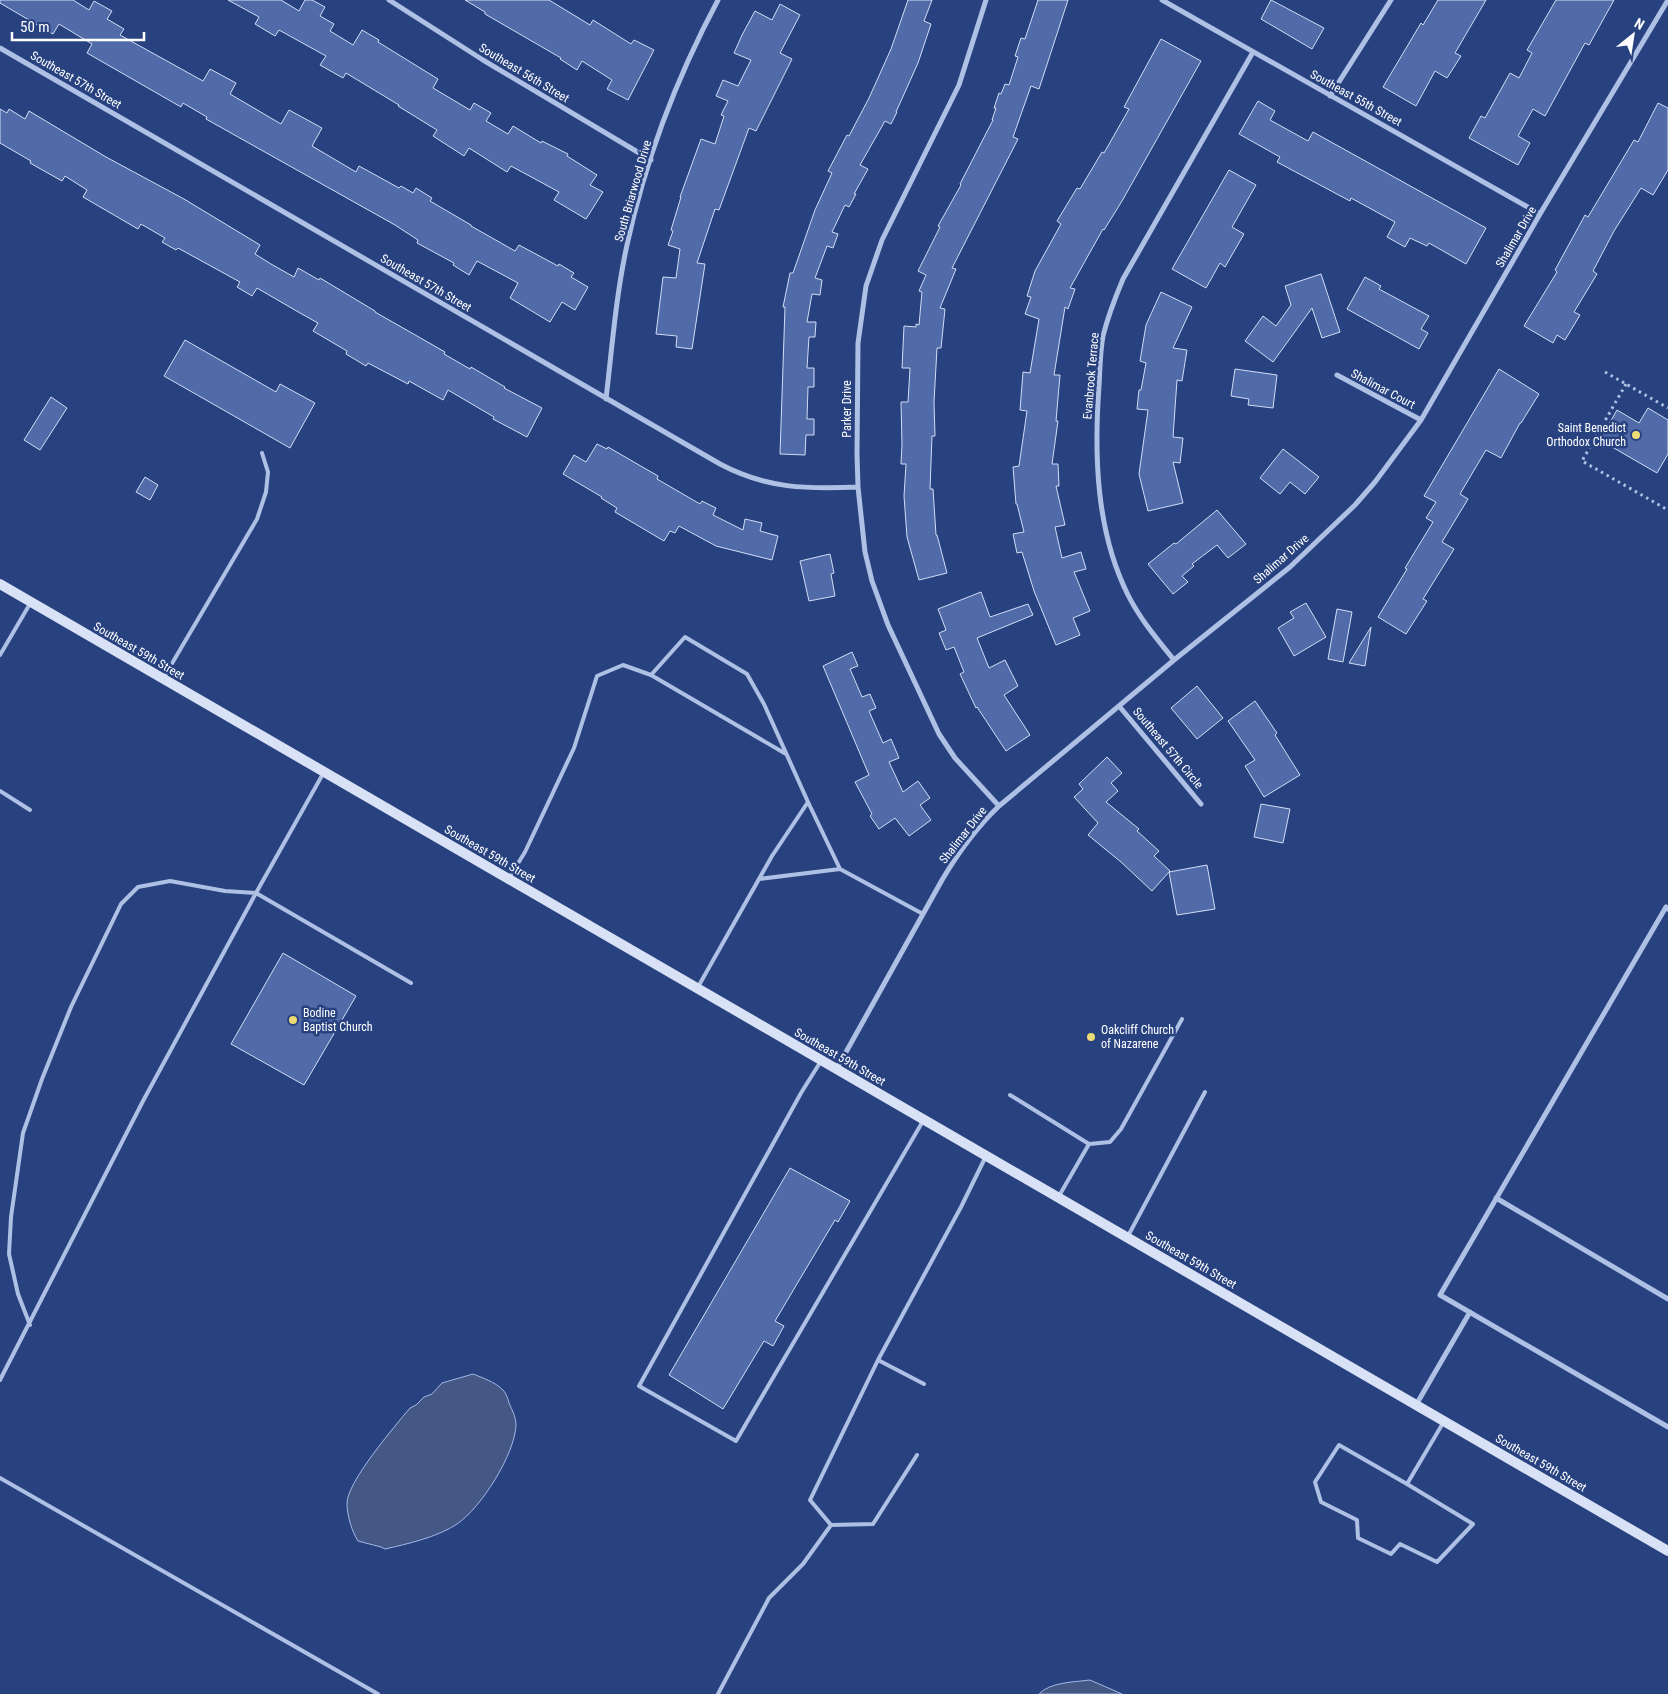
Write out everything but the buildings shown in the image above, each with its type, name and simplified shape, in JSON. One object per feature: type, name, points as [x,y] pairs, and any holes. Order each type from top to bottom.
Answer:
[{"type":"main road","name":"Southeast 59th Street","points":[[0,584],[1668,1551]]},
{"type":"street","name":"Southeast 56th Street","points":[[389,0],[482,60],[651,160]]},
{"type":"street","name":"South Briarwood Drive","points":[[606,399],[626,246],[635,210],[676,87],[695,43],[718,0]]},
{"type":"street","name":"Parker Drive","points":[[986,0],[959,85],[882,240],[866,286],[858,344],[858,487],[865,552],[872,582],[888,625],[939,734],[955,758],[999,806]]},
{"type":"street","name":"Southeast 55th Street","points":[[1162,0],[1540,214]]},
{"type":"street","points":[[1330,96],[1391,0]]},
{"type":"street","name":"Shalimar Drive","points":[[836,1070],[957,856],[986,819],[999,806],[1174,660],[1290,567],[1355,505],[1375,482],[1421,420],[1540,214],[1668,0]]},
{"type":"street","name":"Southeast 57th Street","points":[[0,48],[720,464],[758,480],[808,488],[858,487]]},
{"type":"street","name":"Evanbrook Terrace","points":[[1174,660],[1148,629],[1127,594],[1108,539],[1101,502],[1097,463],[1097,414],[1103,338],[1115,297],[1131,265],[1253,52]]},
{"type":"street","name":"Shalimar Court","points":[[1337,375],[1421,420]]},
{"type":"street","name":"Southeast 57th Circle","points":[[1120,706],[1201,804]]},
{"type":"street","points":[[1668,909],[1666,907],[1440,1295],[1668,1427]]},
{"type":"street","points":[[1496,1198],[1668,1299]]},
{"type":"street","points":[[1416,1405],[1470,1312]]},
{"type":"lane","points":[[163,679],[257,519],[266,492],[268,472],[262,453]]},
{"type":"lane","points":[[0,655],[31,602]]},
{"type":"lane","points":[[651,675],[685,637],[747,674],[764,704],[840,869]]},
{"type":"lane","points":[[508,879],[525,852],[574,748],[597,676],[623,665],[651,675],[786,754]]},
{"type":"lane","points":[[0,1380],[30,1325],[143,1101],[324,772]]},
{"type":"lane","points":[[0,792],[30,810]]},
{"type":"lane","points":[[697,988],[772,856],[808,802]]},
{"type":"lane","points":[[759,879],[840,869],[923,914]]},
{"type":"lane","points":[[30,1325],[18,1294],[9,1254],[11,1217],[23,1133],[71,1007],[121,904],[138,887],[170,881],[225,891],[256,893],[411,983]]},
{"type":"lane","points":[[1010,1095],[1090,1144],[1110,1142],[1122,1129],[1182,1019]]},
{"type":"lane","points":[[821,1061],[639,1386],[736,1441],[923,1120]]},
{"type":"lane","points":[[1127,1238],[1204,1092]]},
{"type":"lane","points":[[1058,1198],[1090,1144]]},
{"type":"lane","points":[[831,1525],[810,1500],[878,1360],[961,1207],[986,1156]]},
{"type":"lane","points":[[878,1360],[924,1384]]},
{"type":"lane","points":[[1406,1484],[1444,1421]]},
{"type":"lane","points":[[1339,1445],[1406,1484],[1473,1524],[1437,1562],[1400,1544],[1390,1554],[1358,1538],[1357,1520],[1321,1502],[1315,1482],[1339,1445]]},
{"type":"lane","points":[[831,1525],[873,1524],[917,1455]]},
{"type":"lane","points":[[0,1478],[378,1694]]},
{"type":"lane","points":[[718,1694],[769,1598],[802,1564],[831,1525]]},
{"type":"path","points":[[1606,372],[1668,408]]},
{"type":"path","points":[[1626,384],[1582,461],[1668,510]]},
{"type":"water","points":[[473,1374],[493,1382],[503,1390],[516,1422],[510,1450],[486,1493],[476,1506],[457,1524],[432,1536],[385,1549],[358,1541],[350,1523],[347,1504],[354,1483],[363,1469],[410,1408],[424,1397],[432,1394],[442,1383]]},
{"type":"water","points":[[1090,1680],[1122,1694],[1039,1694],[1056,1685]]},
{"type":"place","name":"Saint Benedict Orthodox Church","points":[[1636,435]]},
{"type":"place","name":"Bodine Baptist Church","points":[[293,1020]]},
{"type":"place","name":"Oakcliff Church of Nazarene","points":[[1091,1037]]}]
